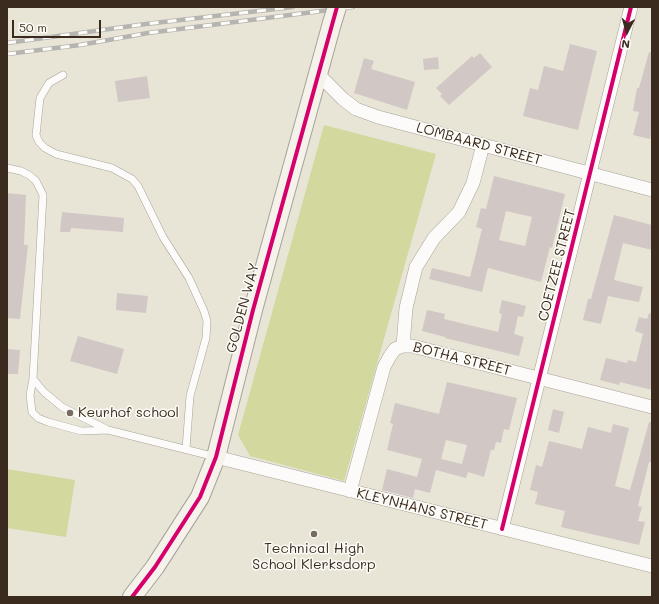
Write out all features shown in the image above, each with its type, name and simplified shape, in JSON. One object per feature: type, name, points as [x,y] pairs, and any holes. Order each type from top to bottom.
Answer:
[{"type":"street","name":"COETZEE STREET","points":[[502,529],[591,174],[631,7]]},
{"type":"street","name":"GOLDEN WAY","points":[[132,597],[155,567],[200,497],[216,457],[253,310],[335,15]]},
{"type":"street","name":"LOMBAARD STREET","points":[[318,75],[342,99],[356,109],[378,117],[652,190]]},
{"type":"street","points":[[403,346],[406,308],[416,267],[434,238],[460,212],[473,183],[483,145]]},
{"type":"street","name":"BOTHA STREET","points":[[350,491],[384,367],[396,349],[403,346],[412,346],[652,406]]},
{"type":"street","name":"KLEYNHANS STREET","points":[[216,457],[652,565]]},
{"type":"lane","points":[[63,75],[49,83],[40,98],[36,135],[39,142],[45,148],[56,154],[112,168],[132,179],[138,186],[164,237],[189,278],[204,311],[206,338],[190,396],[186,449]]},
{"type":"lane","points":[[7,168],[21,171],[30,175],[36,181],[43,195],[33,379],[30,405],[32,412],[38,418],[81,431],[108,430]]},
{"type":"lane","points":[[33,379],[62,407],[108,430],[216,457]]},
{"type":"green space","points":[[324,125],[436,154],[344,481],[250,456],[238,435]]},
{"type":"green space","points":[[7,469],[75,480],[66,537],[7,528]]},
{"type":"building","points":[[570,44],[597,51],[578,130],[523,116],[530,88],[538,90],[544,66],[563,71]]},
{"type":"building","points":[[649,52],[652,52],[652,132],[650,139],[633,135],[639,112],[633,111],[637,88],[639,88]]},
{"type":"building","points":[[480,53],[492,67],[449,105],[440,96],[442,94],[436,88],[472,56],[474,58]]},
{"type":"building","points":[[438,57],[439,69],[424,70],[423,59]]},
{"type":"building","points":[[364,58],[374,61],[371,69],[415,82],[407,110],[354,93]]},
{"type":"building","points":[[147,76],[150,98],[118,102],[115,81]]},
{"type":"building","points":[[494,176],[565,194],[552,248],[550,247],[541,282],[488,268],[482,292],[429,279],[432,268],[470,277],[482,229],[476,227],[481,208],[486,209]],"holes":[[[506,211],[532,217],[525,246],[499,240]]]},
{"type":"building","points":[[7,193],[26,195],[24,245],[28,245],[20,319],[7,318]]},
{"type":"building","points":[[62,212],[124,218],[123,232],[71,228],[70,232],[60,232]]},
{"type":"building","points":[[614,215],[652,225],[652,250],[623,243],[614,280],[643,287],[639,302],[608,296],[601,324],[583,320],[588,299],[591,299]]},
{"type":"building","points":[[117,293],[148,296],[146,313],[116,310]]},
{"type":"building","points":[[502,300],[526,306],[523,317],[518,316],[514,334],[524,337],[519,356],[422,331],[427,310],[445,314],[444,319],[498,332],[502,314],[499,313]]},
{"type":"building","points":[[649,313],[652,314],[652,390],[620,382],[619,385],[600,380],[606,358],[627,363],[628,360],[636,362],[643,334],[635,331],[639,317],[647,319]]},
{"type":"building","points":[[78,336],[124,349],[117,374],[70,361]]},
{"type":"building","points":[[7,349],[20,350],[18,374],[7,374]]},
{"type":"building","points":[[447,382],[517,398],[509,430],[504,429],[501,443],[496,442],[494,450],[491,450],[484,477],[468,472],[466,478],[436,470],[430,493],[415,489],[413,498],[382,490],[387,469],[417,477],[422,459],[387,450],[393,424],[390,423],[395,403],[439,414]],"holes":[[[446,440],[467,445],[462,464],[441,459]]]},
{"type":"building","points":[[553,409],[564,412],[559,433],[548,430]]},
{"type":"building","points":[[649,422],[652,422],[652,462],[649,462],[638,506],[642,507],[638,521],[645,522],[639,545],[561,527],[565,511],[535,504],[538,492],[530,490],[536,465],[542,467],[549,441],[582,449],[588,427],[611,433],[613,424],[629,428],[615,486],[630,490]]},
{"type":"railway","points":[[7,43],[146,24],[293,7]]},
{"type":"railway","points":[[7,54],[80,45],[148,33],[353,7]]},
{"type":"cycle path","points":[[132,597],[155,567],[200,497],[216,457],[253,310],[337,7]]},
{"type":"cycle path","points":[[502,529],[631,7]]},
{"type":"place","name":"Keurhof school","points":[[70,413]]},
{"type":"place","name":"Technical High School Klerksdorp","points":[[314,534]]}]
